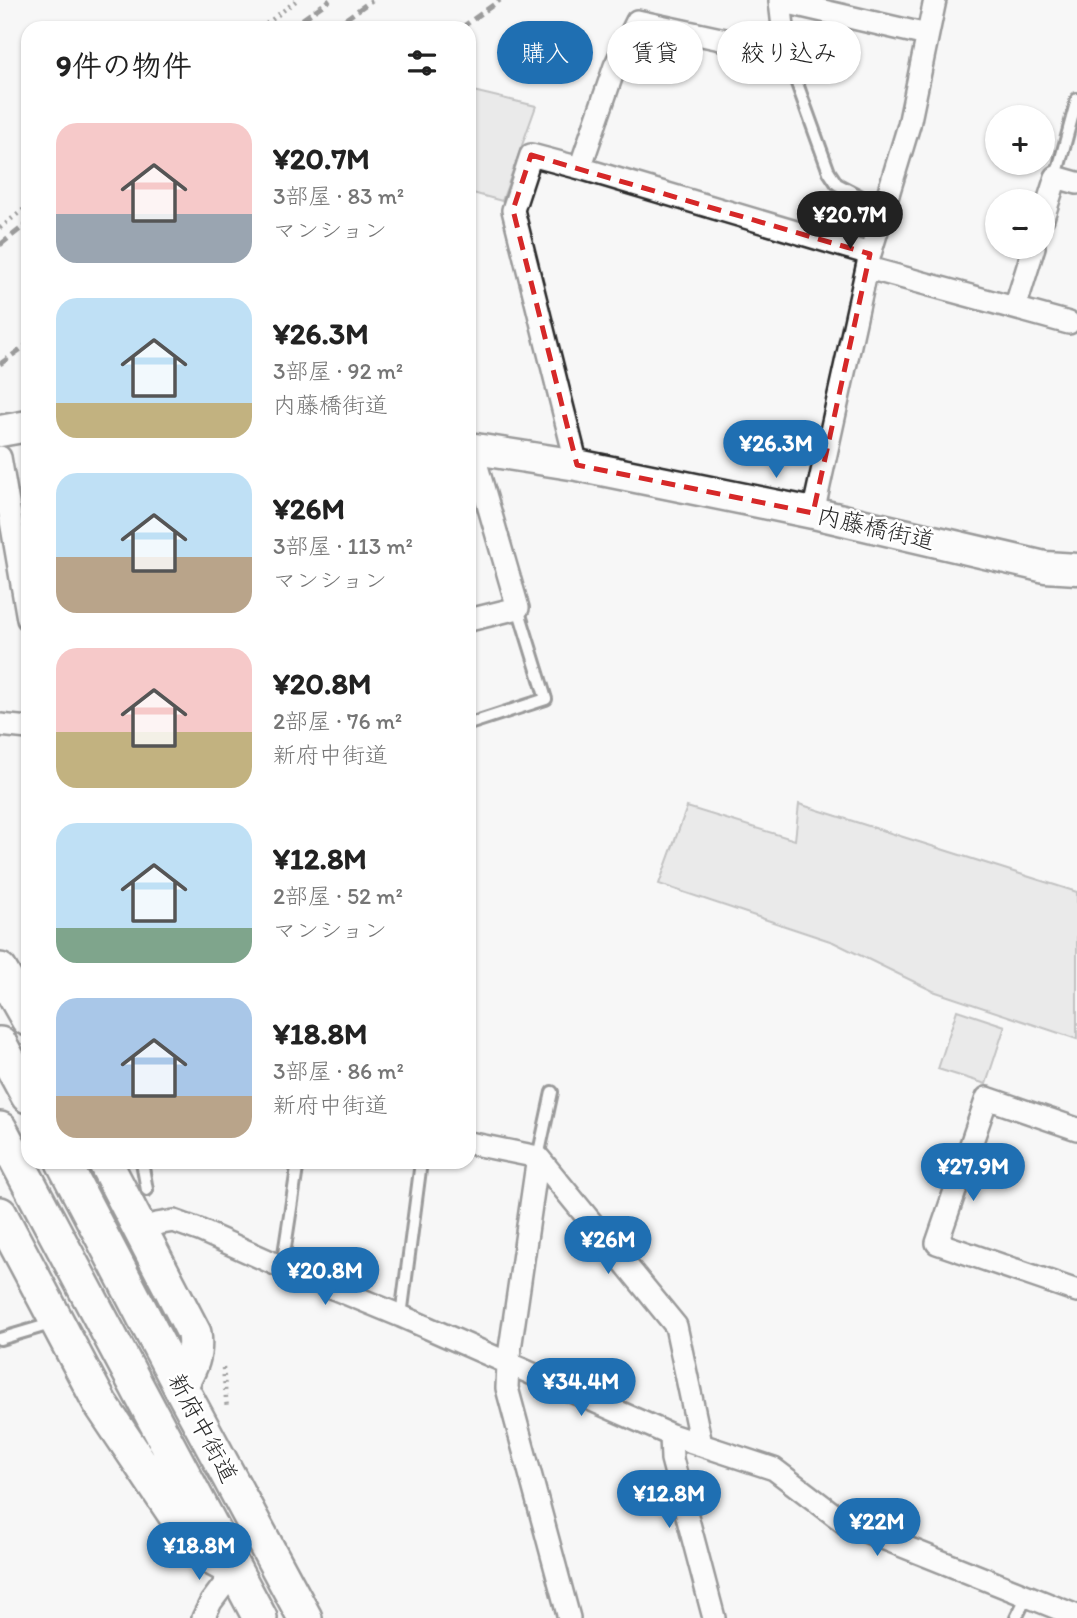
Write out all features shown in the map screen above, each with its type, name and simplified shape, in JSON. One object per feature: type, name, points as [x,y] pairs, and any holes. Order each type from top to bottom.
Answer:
[{"type":"main road","points":[[0,970],[21,1007]]},
{"type":"main road","points":[[0,1044],[21,1083]]},
{"type":"main road","name":"新府中街道","points":[[0,1129],[21,1168]]},
{"type":"main road","name":"新府中街道","points":[[21,1169],[260,1618]]},
{"type":"main road","name":"新府中街道","points":[[67,1169],[305,1618]]},
{"type":"main road","points":[[109,1169],[194,1333],[194,1358],[180,1386]]},
{"type":"main road","points":[[0,1214],[100,1403],[200,1552],[234,1570]]},
{"type":"street","points":[[813,513],[869,261],[909,125],[935,0]]},
{"type":"street","points":[[782,21],[780,1],[927,35]]},
{"type":"street","points":[[580,168],[615,66],[637,20],[717,38]]},
{"type":"street","points":[[578,465],[513,210],[531,155],[580,168],[1069,323]]},
{"type":"street","points":[[1052,189],[1056,177],[1077,183]]},
{"type":"street","points":[[1015,307],[1030,259]]},
{"type":"street","points":[[0,431],[21,427]]},
{"type":"street","name":"内藤橋街道","points":[[476,450],[578,465],[813,513],[1045,567],[1077,569]]},
{"type":"street","points":[[0,457],[21,578]]},
{"type":"street","points":[[476,469],[518,608],[476,618]]},
{"type":"street","points":[[0,725],[21,727]]},
{"type":"street","points":[[1077,1129],[988,1098],[937,1243],[1077,1291]]},
{"type":"street","points":[[476,1144],[538,1157],[676,1326],[701,1444]]},
{"type":"street","points":[[538,1157],[508,1363],[507,1388],[569,1618]]},
{"type":"street","points":[[141,1230],[174,1221],[200,1230],[671,1435],[774,1469],[845,1523],[1077,1616]]},
{"type":"street","points":[[671,1435],[672,1459],[714,1618]]},
{"type":"street","points":[[203,1618],[234,1570]]},
{"type":"lane","points":[[797,84],[829,172],[837,184],[883,208]]},
{"type":"lane","points":[[1056,177],[1077,99]]},
{"type":"lane","points":[[476,722],[546,699],[518,608]]},
{"type":"lane","points":[[538,1157],[552,1092]]},
{"type":"lane","points":[[143,1169],[147,1190]]},
{"type":"lane","points":[[282,1267],[297,1169]]},
{"type":"lane","points":[[401,1316],[420,1169]]},
{"type":"lane","points":[[0,1339],[56,1322]]},
{"type":"lane","points":[[1016,1618],[1027,1595]]},
{"type":"path","points":[[270,21],[297,0]]},
{"type":"path","points":[[0,228],[21,212]]},
{"type":"path","points":[[222,1359],[229,1420]]},
{"type":"highlighted area","points":[[531,155],[870,254],[813,513],[577,465],[513,210]]},
{"type":"shaded area","points":[[476,92],[536,106],[502,201],[476,194]]},
{"type":"shaded area","points":[[799,804],[1077,892],[1077,1039],[933,991],[833,942],[659,884],[687,807],[795,840]]},
{"type":"shaded area","points":[[957,1010],[1005,1026],[986,1084],[938,1069]]},
{"type":"railway","points":[[300,21],[330,0]]},
{"type":"railway","points":[[343,21],[372,0]]},
{"type":"railway","points":[[471,21],[500,0]]},
{"type":"railway","points":[[0,245],[21,228]]},
{"type":"railway","points":[[0,364],[21,349]]}]
